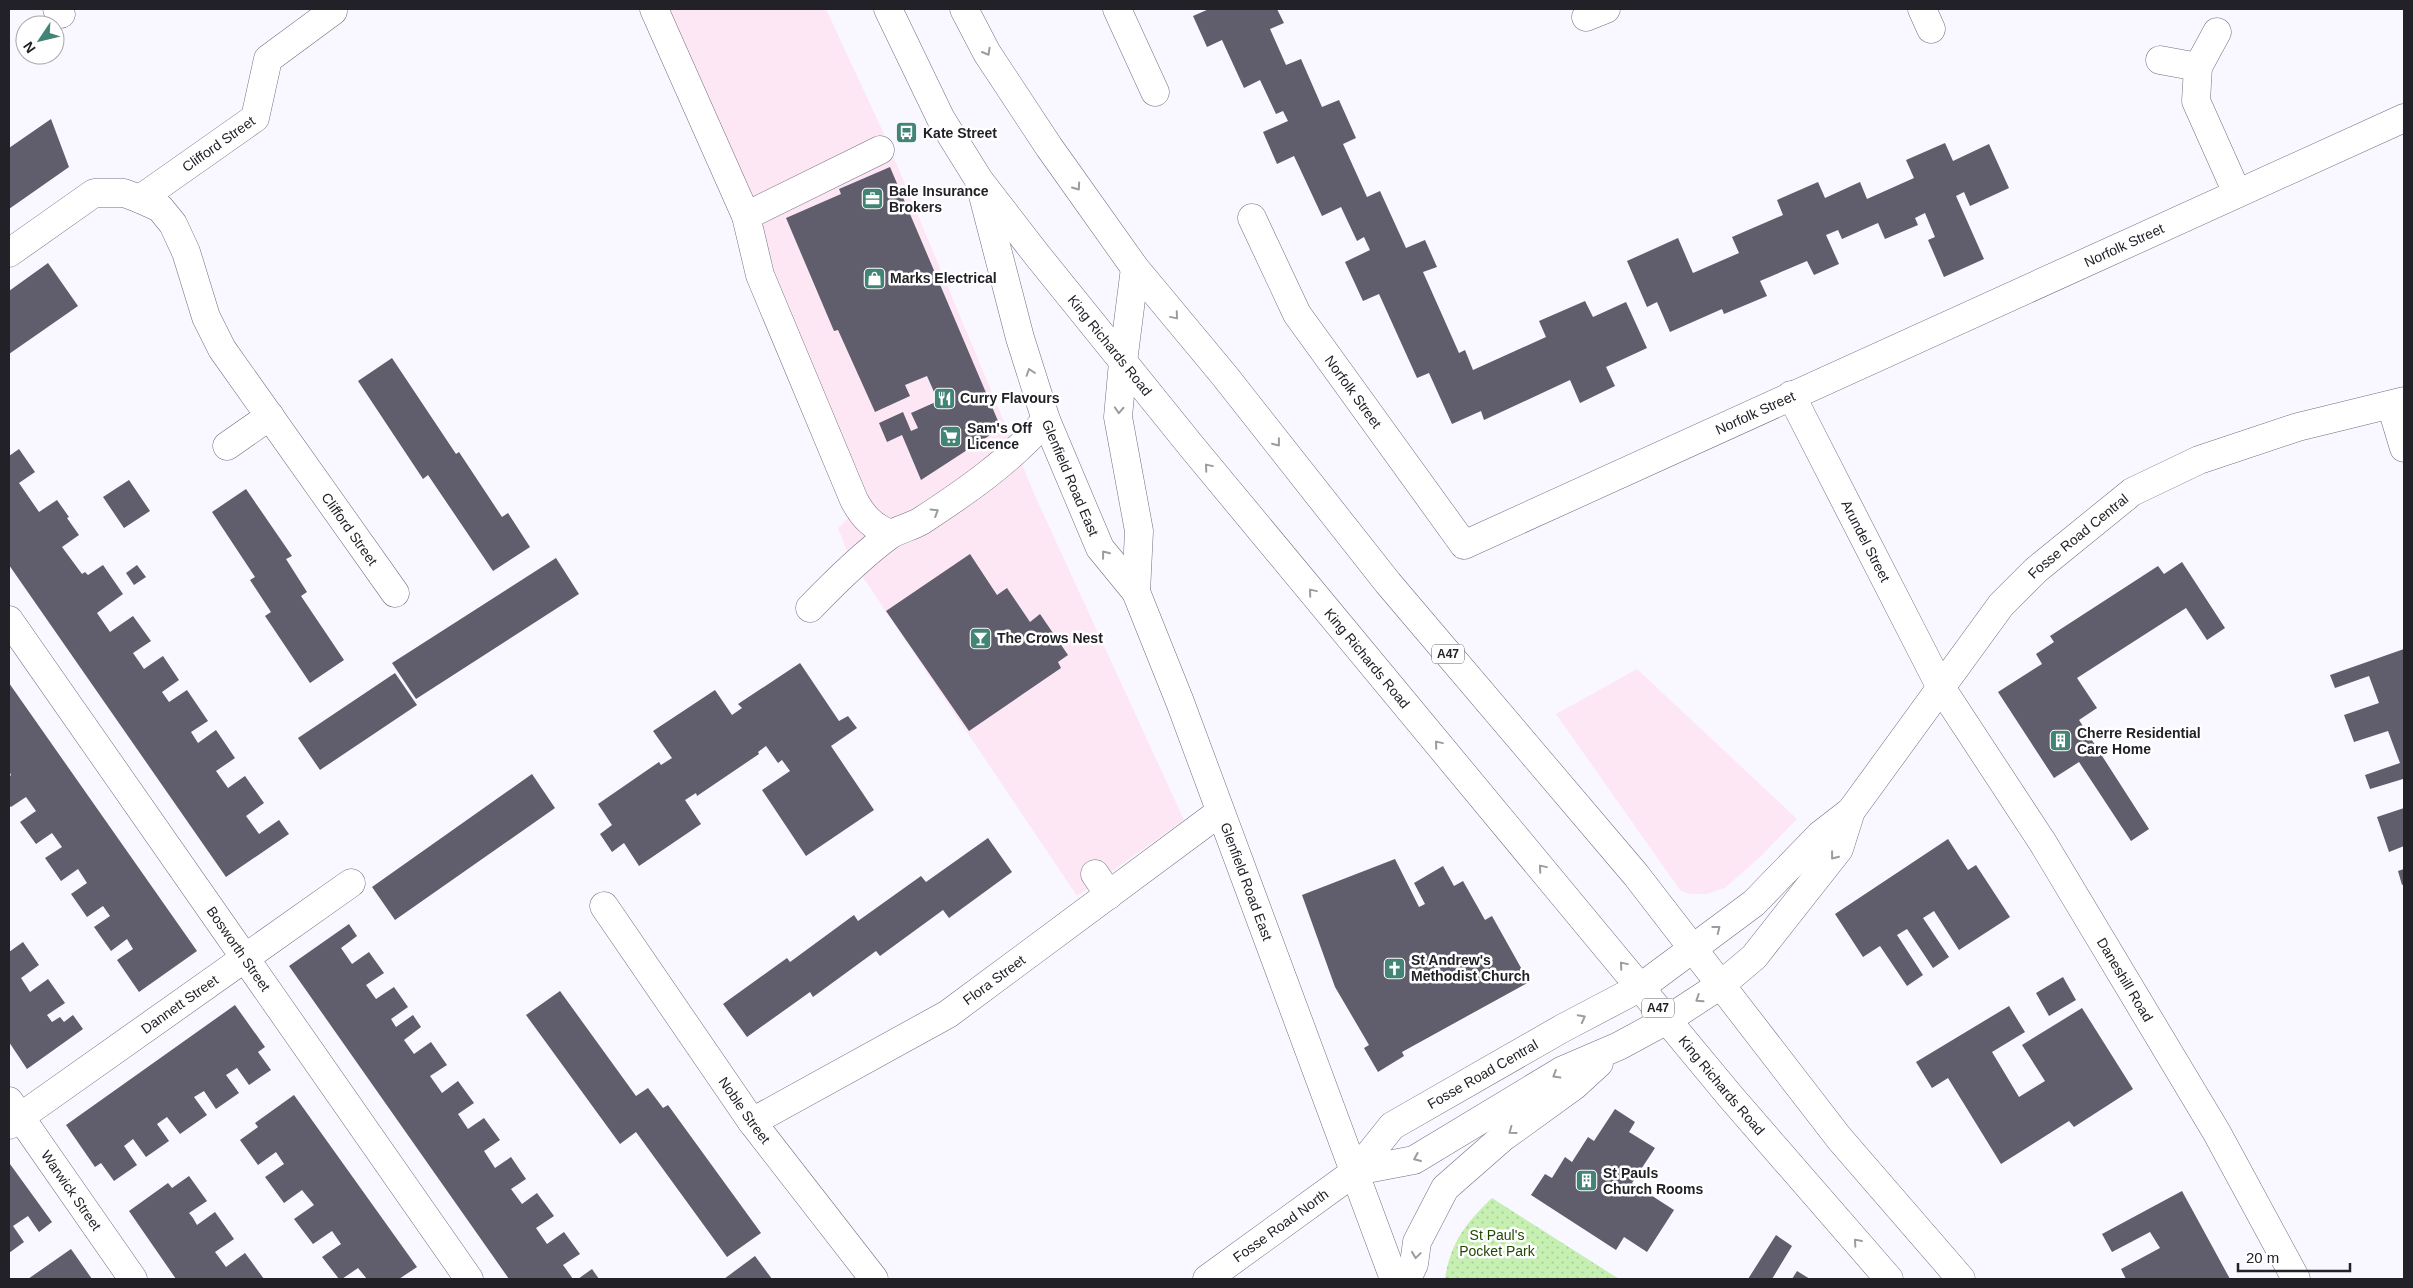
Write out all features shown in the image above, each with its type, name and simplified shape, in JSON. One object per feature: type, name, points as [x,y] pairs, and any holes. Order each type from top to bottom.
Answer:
[{"type":"street","points":[[654,9],[746,216],[760,275],[854,500],[867,520],[878,529],[891,534]]},
{"type":"street","name":"King Richards Road","points":[[888,9],[941,119],[979,180],[1123,362],[1298,576],[1730,1096],[1889,1279]]},
{"type":"street","name":"A47","points":[[964,9],[987,53],[1135,268],[1224,375],[1388,583],[1636,875],[1839,1138],[1960,1279]]},
{"type":"street","points":[[1117,9],[1155,92]]},
{"type":"street","name":"Clifford Street","points":[[140,199],[255,118],[268,59],[333,11]]},
{"type":"street","points":[[2216,32],[2198,67],[2196,102],[2237,193]]},
{"type":"street","points":[[2160,60],[2198,67]]},
{"type":"street","name":"Norfolk Street","points":[[1252,218],[1297,314],[1464,545],[2404,118]]},
{"type":"street","points":[[746,216],[880,150]]},
{"type":"street","name":"Glenfield Road East","points":[[979,180],[1020,338],[1046,420],[1100,548],[1136,592],[1356,1171],[1394,1279]]},
{"type":"street","name":"Clifford Street","points":[[9,252],[94,193],[124,193],[160,208],[173,224],[186,252],[206,318],[222,349],[395,594]]},
{"type":"street","name":"Glenfield Road East","points":[[1135,268],[1118,416],[1139,530],[1136,592]]},
{"type":"street","name":"Arundel Street","points":[[1791,396],[1940,686]]},
{"type":"street","points":[[2398,403],[2404,448]]},
{"type":"street","name":"Fosse Road Central","points":[[1356,1171],[1392,1126],[1563,1028],[1641,987],[1754,903],[1820,835],[1851,811],[1940,686],[2001,605],[2042,564],[2132,492],[2199,460],[2298,428],[2398,403]]},
{"type":"street","points":[[227,446],[270,416]]},
{"type":"street","points":[[810,608],[843,575],[891,534],[918,522],[960,496],[1000,466],[1046,420]]},
{"type":"street","name":"Bosworth Street","points":[[9,620],[469,1279]]},
{"type":"street","name":"Daneshill Road","points":[[1940,686],[2048,852],[2217,1133],[2296,1279]]},
{"type":"street","name":"Fosse Road Central","points":[[1356,1171],[1414,1160],[1563,1070],[1619,1046],[1667,1020],[1722,984],[1754,957],[1839,850],[1851,811]]},
{"type":"street","name":"Flora Street","points":[[752,1122],[948,1014],[1102,884],[1220,812]]},
{"type":"street","name":"Dannett Street","points":[[12,1114],[246,958],[351,883]]},
{"type":"street","name":"Noble Street","points":[[604,906],[752,1122],[874,1279]]},
{"type":"street","name":"Fosse Road Central","points":[[1407,1279],[1414,1264],[1417,1242],[1445,1188],[1502,1138],[1574,1086],[1619,1046]]},
{"type":"street","name":"Warwick Street","points":[[12,1114],[133,1279]]},
{"type":"street","name":"Fosse Road North","points":[[1207,1279],[1356,1171]]},
{"type":"shaded area","points":[[655,9],[826,9],[884,134],[1036,498],[1184,820],[1077,896],[850,558],[838,528],[859,508]]},
{"type":"shaded area","points":[[1637,669],[1797,819],[1761,856],[1725,888],[1707,894],[1689,894],[1680,890],[1556,714]]},
{"type":"green space","name":"St Paul's Pocket Park","points":[[1492,1198],[1619,1279],[1445,1279],[1447,1266],[1455,1244],[1474,1216]]},
{"type":"building","points":[[1209,9],[1277,9],[1284,23],[1270,29],[1286,65],[1301,59],[1322,107],[1339,100],[1356,138],[1343,144],[1367,197],[1380,191],[1406,248],[1425,240],[1437,267],[1423,272],[1459,353],[1465,350],[1473,370],[1546,337],[1539,321],[1585,301],[1593,317],[1626,302],[1647,348],[1606,367],[1615,386],[1580,403],[1570,380],[1484,420],[1481,411],[1452,424],[1429,373],[1417,378],[1379,294],[1363,301],[1345,262],[1370,250],[1364,237],[1357,241],[1341,207],[1322,216],[1294,156],[1277,164],[1263,132],[1288,121],[1283,111],[1276,114],[1260,80],[1244,88],[1222,40],[1207,47],[1193,16]]},
{"type":"building","points":[[51,119],[69,167],[9,209],[9,148]]},
{"type":"building","points":[[1945,143],[1953,161],[1989,144],[2009,188],[1970,206],[1964,192],[1956,196],[1984,259],[1944,277],[1928,240],[1935,237],[1925,213],[1915,218],[1918,225],[1885,239],[1878,223],[1842,239],[1838,230],[1826,235],[1839,264],[1814,275],[1807,261],[1760,281],[1767,296],[1724,314],[1722,309],[1670,332],[1657,302],[1647,307],[1627,261],[1678,238],[1693,273],[1739,253],[1732,237],[1783,215],[1777,200],[1818,182],[1825,198],[1860,182],[1867,199],[1914,178],[1906,160]]},
{"type":"building","name":"Marks Electrical","points":[[890,167],[1001,428],[921,480],[902,435],[887,442],[879,423],[903,412],[911,431],[918,428],[911,413],[938,401],[927,376],[905,385],[910,396],[875,412],[838,330],[834,331],[786,218],[841,194],[839,189]]},
{"type":"building","points":[[48,263],[78,306],[9,354],[9,291]]},
{"type":"building","points":[[392,358],[456,454],[459,452],[502,517],[508,513],[530,547],[493,571],[428,475],[423,479],[358,381]]},
{"type":"building","points":[[19,449],[35,472],[19,483],[39,512],[57,500],[79,535],[62,547],[82,574],[85,572],[88,575],[103,565],[123,594],[97,613],[110,632],[133,616],[151,641],[133,653],[144,669],[163,656],[179,680],[162,692],[169,702],[187,690],[208,721],[191,732],[198,743],[216,730],[235,758],[216,771],[228,788],[245,776],[264,803],[246,816],[259,834],[279,820],[289,834],[226,877],[9,565],[9,456]]},
{"type":"building","points":[[129,480],[150,511],[124,528],[103,497]]},
{"type":"building","points":[[246,489],[292,556],[286,559],[307,592],[301,596],[344,660],[310,683],[265,616],[271,612],[250,580],[255,577],[212,512]]},
{"type":"building","name":"The Crows Nest","points":[[970,554],[997,595],[1007,588],[1030,622],[1040,614],[1068,655],[1058,662],[1061,668],[969,731],[886,611]]},
{"type":"building","points":[[556,558],[579,594],[416,699],[392,663]]},
{"type":"building","points":[[2182,562],[2225,628],[2207,640],[2186,608],[2077,678],[2097,708],[2079,720],[2149,829],[2131,841],[2079,762],[2054,778],[1998,692],[2042,664],[2036,654],[2054,642],[2050,636],[2158,566],[2164,574]]},
{"type":"building","points":[[137,565],[146,577],[134,585],[126,573]]},
{"type":"building","points":[[2404,649],[2404,782],[2403,779],[2370,789],[2365,775],[2400,763],[2388,731],[2354,742],[2344,715],[2379,703],[2369,676],[2335,688],[2330,675]]},
{"type":"building","points":[[800,663],[839,721],[848,716],[857,728],[831,746],[874,810],[806,856],[762,790],[790,771],[782,760],[778,763],[766,746],[758,752],[759,754],[697,796],[696,793],[685,800],[701,824],[639,866],[624,843],[612,852],[600,834],[612,825],[598,804],[659,762],[661,765],[672,758],[653,731],[715,690],[732,715],[742,708],[738,704]]},
{"type":"building","points":[[395,673],[417,705],[320,770],[298,738]]},
{"type":"building","points":[[9,683],[197,951],[139,992],[117,960],[133,949],[127,939],[111,951],[94,927],[110,916],[103,906],[87,917],[71,894],[87,883],[78,869],[61,881],[45,858],[62,847],[52,833],[36,844],[20,822],[36,811],[26,797],[11,807],[9,805],[9,777],[11,775],[9,771]]},
{"type":"building","points":[[532,774],[555,808],[395,920],[372,887]]},
{"type":"building","points":[[2404,808],[2404,846],[2389,852],[2377,817]]},
{"type":"building","points":[[988,838],[1012,872],[949,918],[943,910],[880,956],[876,951],[813,997],[810,992],[747,1037],[723,1004],[787,958],[790,962],[854,915],[858,921],[921,876],[926,882]]},
{"type":"building","points":[[1948,839],[1968,870],[1976,865],[2010,917],[1959,950],[1934,911],[1923,918],[1949,957],[1933,968],[1907,929],[1897,935],[1923,975],[1907,986],[1880,946],[1863,957],[1835,914]]},
{"type":"building","name":"St Andrew's Methodist Church","points":[[1395,859],[1419,907],[1425,904],[1414,883],[1443,866],[1454,886],[1463,881],[1485,920],[1492,916],[1529,982],[1402,1052],[1404,1056],[1378,1072],[1364,1048],[1369,1045],[1335,987],[1302,895]]},
{"type":"building","points":[[2404,869],[2404,884],[2402,885],[2398,871]]},
{"type":"building","points":[[349,924],[357,936],[341,948],[352,964],[369,952],[384,973],[366,985],[376,999],[394,987],[408,1007],[391,1019],[396,1027],[413,1015],[421,1027],[404,1040],[414,1054],[431,1042],[447,1065],[430,1076],[442,1093],[458,1081],[474,1103],[458,1114],[468,1129],[484,1118],[500,1140],[484,1151],[495,1168],[511,1157],[526,1179],[511,1189],[522,1204],[537,1193],[554,1216],[536,1228],[547,1244],[564,1232],[580,1254],[563,1265],[573,1279],[509,1279],[289,966]]},
{"type":"building","points":[[23,942],[39,965],[21,978],[30,992],[48,979],[65,1003],[47,1015],[52,1022],[60,1017],[64,1022],[73,1015],[83,1029],[27,1069],[9,1042],[9,952]]},
{"type":"building","points":[[2063,977],[2076,1000],[2049,1016],[2036,993]]},
{"type":"building","points":[[560,991],[636,1096],[648,1088],[663,1108],[668,1105],[761,1233],[727,1257],[636,1132],[620,1144],[526,1015]]},
{"type":"building","points":[[235,1005],[265,1047],[258,1052],[271,1070],[249,1085],[237,1068],[226,1075],[239,1093],[216,1109],[204,1091],[194,1097],[207,1115],[180,1134],[167,1117],[157,1124],[169,1141],[146,1157],[133,1139],[124,1146],[137,1165],[114,1181],[101,1163],[95,1167],[66,1125]]},
{"type":"building","points":[[2009,1006],[2025,1032],[1992,1052],[2019,1097],[2045,1081],[2022,1045],[2082,1008],[2133,1089],[2074,1127],[2069,1121],[2001,1164],[1948,1078],[1932,1088],[1916,1062]]},
{"type":"building","points":[[294,1095],[417,1267],[399,1279],[367,1279],[358,1268],[342,1279],[339,1279],[322,1257],[341,1244],[332,1231],[313,1244],[294,1219],[314,1205],[302,1190],[284,1203],[265,1177],[284,1164],[276,1152],[258,1165],[240,1140],[258,1127],[255,1123]]},
{"type":"building","name":"St Pauls Church Rooms","points":[[1615,1109],[1635,1122],[1629,1132],[1655,1148],[1632,1183],[1674,1210],[1647,1252],[1624,1237],[1616,1250],[1531,1195],[1545,1174],[1552,1178],[1565,1157],[1572,1162],[1588,1137],[1594,1141]]},
{"type":"building","points":[[10,1164],[52,1222],[39,1232],[28,1216],[13,1226],[24,1242],[9,1253]]},
{"type":"building","points":[[189,1176],[207,1201],[189,1213],[197,1225],[215,1212],[234,1239],[215,1252],[226,1267],[245,1253],[264,1279],[176,1279],[129,1211],[168,1183],[172,1188]]},
{"type":"building","points":[[2182,1191],[2230,1279],[2126,1279],[2121,1269],[2160,1248],[2150,1232],[2112,1252],[2102,1234]]},
{"type":"building","points":[[1776,1235],[1792,1246],[1772,1279],[1748,1279]]},
{"type":"building","points":[[71,1249],[92,1279],[28,1279]]},
{"type":"building","points":[[755,1256],[772,1279],[724,1279]]},
{"type":"building","points":[[592,1269],[599,1279],[578,1279]]},
{"type":"building","points":[[1797,1271],[1810,1279],[1792,1279]]},
{"type":"place","name":"Kate Street","points":[[907,133]]},
{"type":"place","name":"Bale Insurance Brokers","points":[[873,199]]},
{"type":"place","name":"Marks Electrical","points":[[874,278]]},
{"type":"place","name":"Curry Flavours","points":[[944,398]]},
{"type":"place","name":"Sam's Off Licence","points":[[951,436]]},
{"type":"place","name":"The Crows Nest","points":[[981,638]]},
{"type":"place","name":"Cherre Residential Care Home","points":[[2061,741]]},
{"type":"place","name":"St Andrew's Methodist Church","points":[[1395,968]]},
{"type":"place","name":"St Pauls Church Rooms","points":[[1587,1181]]}]
